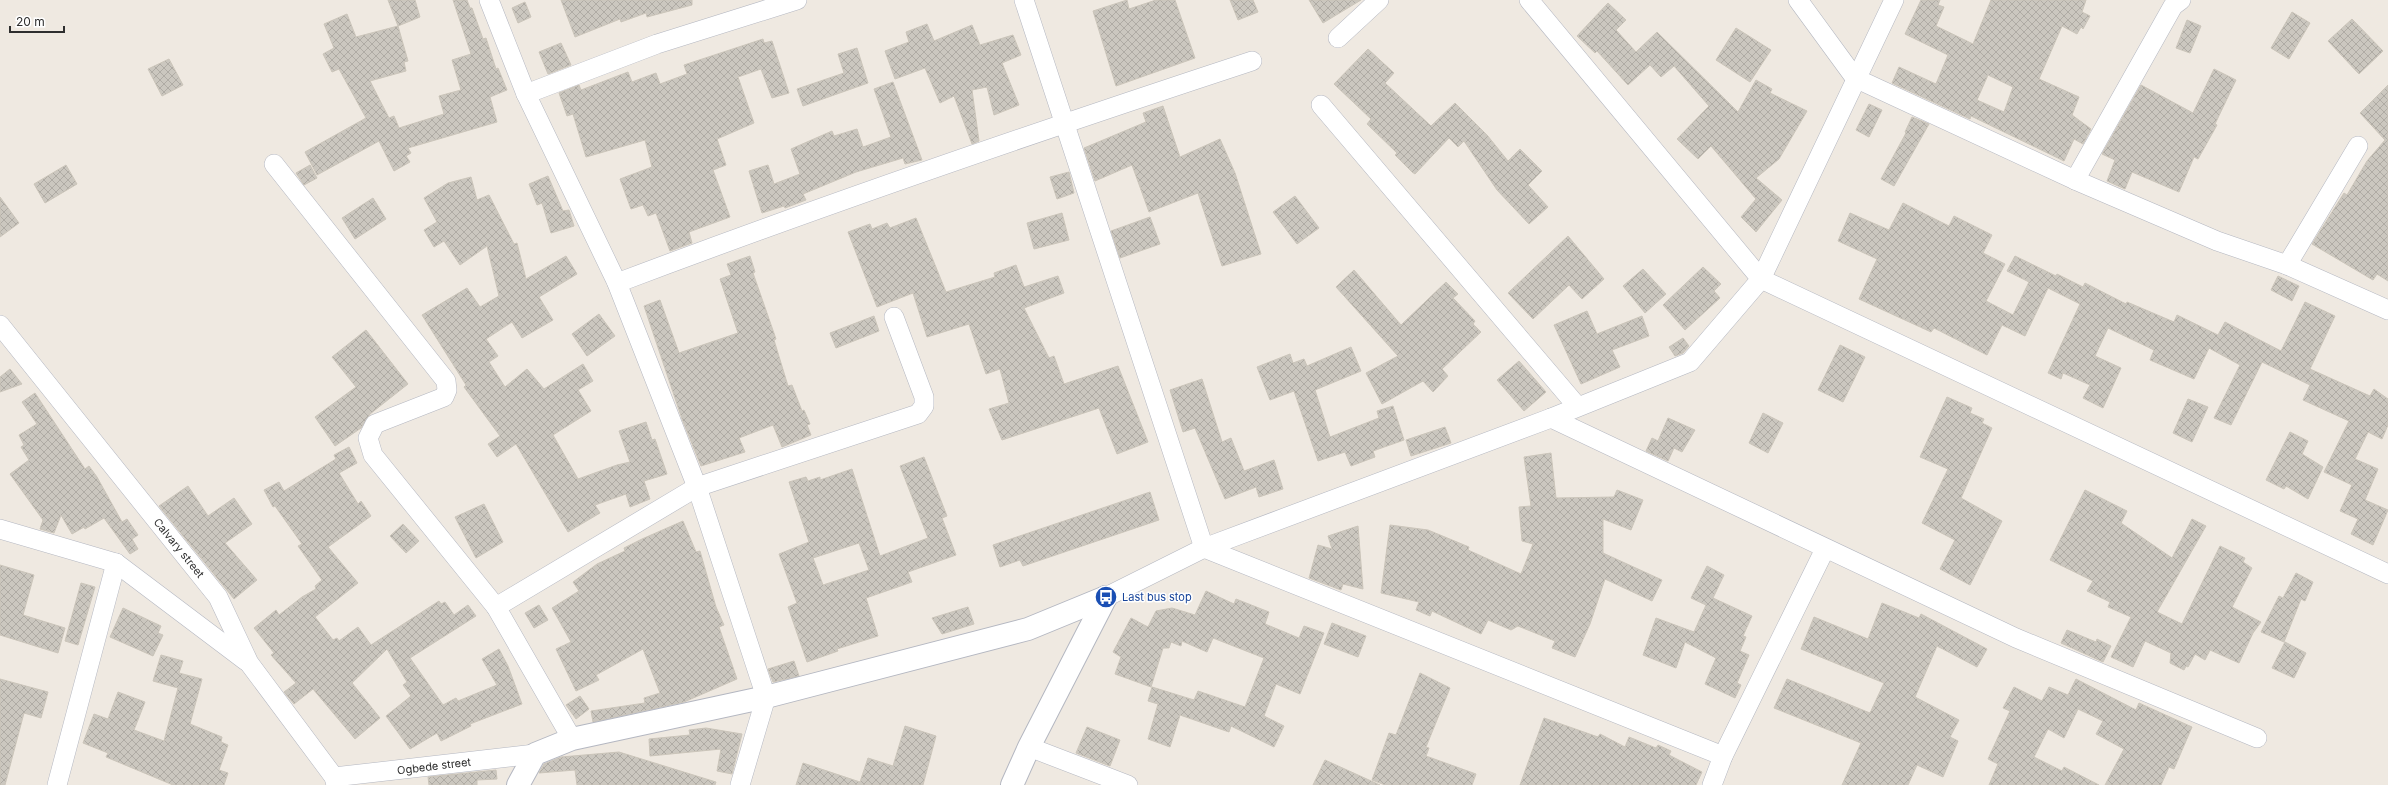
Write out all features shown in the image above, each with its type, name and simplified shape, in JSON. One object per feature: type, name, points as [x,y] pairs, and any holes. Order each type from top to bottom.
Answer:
[{"type":"street","points":[[489,0],[526,94],[617,284],[697,487],[766,697],[740,785]]},
{"type":"street","points":[[526,94],[657,44],[798,0]]},
{"type":"street","points":[[1024,0],[1204,548],[1723,756]]},
{"type":"street","points":[[1338,38],[1379,0]]},
{"type":"street","points":[[1529,0],[1761,279],[2388,574]]},
{"type":"street","points":[[1798,0],[1855,78],[2075,180],[2218,241],[2286,264],[2388,310]]},
{"type":"street","points":[[518,785],[535,754],[572,739],[766,697],[1028,629],[1106,597],[1204,548],[1551,418],[1577,406],[1690,362],[1761,279],[1855,78],[1894,0]]},
{"type":"street","points":[[2075,180],[2173,6],[2181,0]]},
{"type":"street","points":[[617,284],[725,242],[1064,123],[1252,61]]},
{"type":"street","points":[[1321,105],[1577,406]]},
{"type":"street","points":[[2286,264],[2358,146]]},
{"type":"street","points":[[274,164],[446,381],[447,390],[444,397],[375,424],[368,438],[372,454],[496,607],[572,739]]},
{"type":"street","points":[[496,607],[697,487],[918,414],[924,406],[924,397],[894,317]]},
{"type":"street","name":"Calvary street","points":[[0,325],[218,597],[249,663],[335,781]]},
{"type":"street","points":[[1551,418],[1825,549],[2016,638],[2257,738]]},
{"type":"street","points":[[0,529],[116,563],[249,663]]},
{"type":"street","points":[[1712,785],[1723,756],[1825,549]]},
{"type":"street","points":[[57,785],[116,563]]},
{"type":"street","points":[[1012,785],[1028,747],[1106,597]]},
{"type":"street","points":[[1028,747],[1128,785]]},
{"type":"street","name":"Ogbede street","points":[[335,781],[535,754]]},
{"type":"building","points":[[388,0],[415,0],[420,17],[398,26]]},
{"type":"building","points":[[453,0],[467,0],[470,8],[472,8],[483,39],[486,38],[496,69],[498,68],[507,90],[490,97],[497,122],[408,148],[411,153],[406,156],[410,162],[394,171],[379,141],[317,175],[305,152],[366,118],[339,69],[332,72],[323,54],[334,48],[324,24],[347,14],[356,37],[398,26],[408,61],[404,62],[406,71],[370,81],[389,118],[394,116],[399,128],[444,114],[439,96],[461,90],[452,60],[471,54]]},
{"type":"building","points":[[561,0],[692,0],[692,5],[647,17],[646,13],[621,22],[620,19],[575,37]]},
{"type":"building","points":[[1127,0],[1129,9],[1156,0],[1175,0],[1195,58],[1116,86],[1093,11]]},
{"type":"building","points":[[1230,0],[1253,0],[1258,12],[1238,20]]},
{"type":"building","points":[[1309,0],[1361,0],[1323,23]]},
{"type":"building","points":[[1921,0],[1940,0],[1938,5],[1944,7],[1936,26],[1973,44],[1991,0],[2086,0],[2082,12],[2090,16],[2083,29],[2081,27],[2077,34],[2062,26],[2039,79],[2079,97],[2072,115],[2091,129],[2083,144],[2074,139],[2064,161],[1971,116],[1970,119],[1892,83],[1899,67],[1936,84],[1948,55],[1905,34]],"holes":[[[1988,75],[2013,87],[2004,112],[1977,100]]]},
{"type":"building","points":[[525,2],[531,17],[518,23],[512,8]]},
{"type":"building","points":[[1608,3],[1626,20],[1616,30],[1636,52],[1657,32],[1738,112],[1756,80],[1772,89],[1770,93],[1807,111],[1779,159],[1756,178],[1782,200],[1756,232],[1741,217],[1756,199],[1711,146],[1698,159],[1677,139],[1709,106],[1674,66],[1661,77],[1650,65],[1628,85],[1597,51],[1595,53],[1577,36]]},
{"type":"building","points":[[2292,12],[2310,23],[2289,59],[2271,48]]},
{"type":"building","points":[[2352,19],[2383,51],[2359,74],[2328,41]]},
{"type":"building","points":[[2187,20],[2201,26],[2190,53],[2176,48]]},
{"type":"building","points":[[927,24],[934,41],[972,25],[980,45],[1013,35],[1021,55],[1002,63],[1019,105],[994,115],[987,87],[972,90],[979,141],[972,144],[954,96],[940,103],[925,68],[895,79],[885,51],[909,42],[906,32]]},
{"type":"building","points":[[1736,28],[1771,50],[1750,82],[1716,60]]},
{"type":"building","points":[[763,39],[764,43],[772,41],[789,93],[772,98],[761,69],[738,77],[754,123],[717,139],[726,165],[713,170],[730,217],[689,232],[692,243],[670,251],[656,213],[648,216],[643,205],[631,209],[620,179],[652,167],[645,140],[586,157],[573,114],[567,116],[559,93],[579,85],[581,90],[628,72],[632,82],[656,73],[660,84],[687,74],[684,65]]},
{"type":"building","points":[[561,43],[571,65],[548,74],[539,52]]},
{"type":"building","points":[[857,48],[868,83],[803,106],[797,89],[844,73],[838,54]]},
{"type":"building","points":[[1368,49],[1394,73],[1385,83],[1431,126],[1455,103],[1487,135],[1508,161],[1520,149],[1542,171],[1528,185],[1548,207],[1529,224],[1497,190],[1464,141],[1458,147],[1449,138],[1415,174],[1412,172],[1395,155],[1397,153],[1367,124],[1371,119],[1334,84]]},
{"type":"building","points":[[169,59],[183,85],[162,96],[148,69]]},
{"type":"building","points":[[2214,69],[2236,80],[2215,124],[2217,125],[2198,159],[2194,157],[2179,192],[2132,172],[2125,189],[2107,181],[2115,160],[2102,154],[2141,85],[2193,113]]},
{"type":"building","points":[[893,82],[922,160],[905,164],[903,158],[856,172],[803,194],[806,200],[785,208],[784,206],[762,213],[749,171],[768,165],[774,184],[800,174],[791,149],[832,131],[834,136],[857,129],[863,147],[891,137],[874,89]]},
{"type":"building","points":[[2388,85],[2388,281],[2377,274],[2373,280],[2312,244],[2344,193],[2347,195],[2367,161],[2385,140],[2360,113]]},
{"type":"building","points":[[1869,104],[1882,110],[1869,137],[1856,130]]},
{"type":"building","points":[[1163,106],[1180,157],[1220,139],[1235,173],[1261,254],[1222,266],[1198,193],[1149,212],[1132,165],[1095,181],[1084,148],[1146,122],[1143,113]]},
{"type":"building","points":[[1912,117],[1929,124],[1894,186],[1881,179],[1906,133],[1905,132]]},
{"type":"building","points":[[66,165],[77,184],[45,203],[34,184]]},
{"type":"building","points":[[310,165],[317,178],[304,185],[296,173]]},
{"type":"building","points":[[1069,172],[1074,193],[1057,199],[1050,177]]},
{"type":"building","points":[[548,176],[563,211],[569,210],[574,226],[551,233],[542,203],[537,205],[529,184]]},
{"type":"building","points":[[471,177],[477,200],[489,195],[514,244],[517,243],[526,279],[566,256],[577,274],[539,297],[553,320],[522,338],[512,322],[486,339],[498,356],[489,362],[505,387],[527,369],[544,389],[583,364],[593,381],[578,390],[591,411],[553,435],[578,479],[630,462],[619,431],[646,422],[652,440],[655,439],[667,474],[644,481],[650,499],[630,507],[626,494],[595,505],[600,513],[568,532],[516,444],[497,457],[488,444],[500,436],[464,387],[466,385],[422,315],[467,288],[480,307],[499,296],[487,246],[460,265],[444,241],[434,247],[424,230],[437,222],[424,198],[448,183]]},
{"type":"building","points":[[1295,196],[1319,228],[1297,244],[1273,212]]},
{"type":"building","points":[[0,197],[19,223],[0,237]]},
{"type":"building","points":[[373,198],[386,219],[355,239],[342,218]]},
{"type":"building","points":[[1903,203],[1949,226],[1954,216],[1992,235],[1983,253],[2005,264],[1986,301],[2013,315],[2029,282],[2007,271],[2015,256],[2056,276],[2057,274],[2083,287],[2085,283],[2126,304],[2127,302],[2174,322],[2177,315],[2218,335],[2225,322],[2281,351],[2305,302],[2335,316],[2310,369],[2370,396],[2374,389],[2388,399],[2388,425],[2382,439],[2368,432],[2355,459],[2378,469],[2365,500],[2388,510],[2373,545],[2351,534],[2358,519],[2340,511],[2352,485],[2324,472],[2349,421],[2303,400],[2310,385],[2262,362],[2231,425],[2214,418],[2240,365],[2209,348],[2194,379],[2150,360],[2154,350],[2108,328],[2095,356],[2121,368],[2103,408],[2083,398],[2090,385],[2063,373],[2061,379],[2048,373],[2080,304],[2048,288],[2025,336],[2002,325],[1987,355],[1934,328],[1931,332],[1859,299],[1877,259],[1838,241],[1850,213],[1889,230]]},
{"type":"building","points":[[1062,213],[1069,240],[1034,249],[1027,223]]},
{"type":"building","points":[[1150,217],[1160,244],[1120,258],[1111,231]]},
{"type":"building","points":[[916,218],[946,292],[995,277],[994,273],[1016,265],[1024,287],[1058,276],[1064,293],[1024,308],[1049,358],[1054,356],[1064,384],[1118,366],[1148,442],[1117,454],[1099,408],[1002,440],[989,409],[1009,403],[1000,369],[986,374],[969,324],[927,337],[913,293],[877,307],[848,232],[870,224],[872,229],[887,223],[890,228]]},
{"type":"building","points":[[1568,236],[1604,279],[1582,299],[1569,285],[1533,319],[1508,293]]},
{"type":"building","points":[[750,256],[755,272],[753,273],[776,339],[774,340],[788,386],[792,385],[802,411],[804,410],[810,424],[807,425],[811,435],[782,447],[773,425],[739,438],[745,452],[701,466],[682,419],[644,306],[660,300],[679,353],[738,333],[720,279],[731,275],[727,264]]},
{"type":"building","points":[[1703,267],[1721,284],[1714,291],[1720,298],[1685,330],[1663,305]]},
{"type":"building","points":[[1643,269],[1666,294],[1645,313],[1623,286]]},
{"type":"building","points":[[1354,270],[1401,325],[1446,282],[1458,294],[1453,298],[1475,321],[1473,324],[1481,332],[1442,369],[1448,376],[1433,392],[1423,381],[1382,404],[1366,373],[1398,356],[1336,287]]},
{"type":"building","points":[[2278,276],[2299,286],[2292,301],[2271,290]]},
{"type":"building","points":[[1587,311],[1597,334],[1642,316],[1649,336],[1612,350],[1620,367],[1581,384],[1554,325]]},
{"type":"building","points":[[599,314],[615,336],[587,356],[572,334]]},
{"type":"building","points":[[874,316],[879,331],[836,348],[830,333]]},
{"type":"building","points":[[366,330],[408,384],[370,414],[361,428],[335,446],[315,417],[356,387],[332,357]]},
{"type":"building","points":[[1683,338],[1689,346],[1683,353],[1675,356],[1669,347]]},
{"type":"building","points":[[1840,345],[1865,357],[1843,402],[1818,390]]},
{"type":"building","points":[[1351,347],[1361,371],[1315,390],[1330,437],[1379,418],[1377,411],[1393,406],[1404,440],[1373,451],[1375,457],[1351,466],[1345,452],[1318,461],[1294,391],[1270,400],[1257,367],[1290,354],[1293,363],[1304,359],[1307,366]]},
{"type":"building","points":[[1519,361],[1546,392],[1524,411],[1497,380]]},
{"type":"building","points":[[10,369],[22,384],[0,392],[0,377]]},
{"type":"building","points":[[1202,379],[1222,442],[1231,438],[1244,471],[1274,460],[1283,489],[1259,497],[1256,487],[1225,499],[1195,428],[1183,432],[1170,390]]},
{"type":"building","points":[[35,393],[85,469],[89,466],[97,477],[122,522],[127,519],[138,535],[132,539],[138,549],[130,554],[104,518],[85,529],[84,527],[72,534],[61,515],[54,533],[40,529],[43,520],[10,474],[29,460],[21,447],[24,445],[19,435],[37,424],[22,402]]},
{"type":"building","points":[[1947,397],[1972,408],[1970,413],[1984,419],[1982,423],[1992,428],[1961,498],[2002,521],[1970,585],[1940,569],[1955,540],[1922,523],[1948,469],[1920,457]]},
{"type":"building","points":[[2188,399],[2208,407],[2192,442],[2173,433]]},
{"type":"building","points":[[1763,413],[1783,423],[1768,453],[1749,443]]},
{"type":"building","points":[[1668,418],[1695,430],[1682,452],[1674,448],[1668,461],[1646,451],[1652,438],[1658,441]]},
{"type":"building","points":[[1445,427],[1451,443],[1411,456],[1406,440]]},
{"type":"building","points":[[2290,432],[2308,441],[2302,454],[2323,467],[2308,499],[2286,486],[2284,489],[2266,480]]},
{"type":"building","points":[[349,447],[357,463],[339,473],[358,504],[361,501],[371,516],[328,547],[358,583],[315,617],[333,640],[337,638],[339,641],[358,627],[371,645],[439,601],[441,604],[445,602],[454,615],[468,605],[476,616],[410,658],[443,705],[456,698],[458,701],[497,685],[482,659],[499,649],[508,666],[522,704],[470,724],[471,726],[441,741],[437,733],[410,749],[386,716],[411,696],[403,685],[407,682],[387,649],[352,683],[380,718],[355,739],[313,689],[294,704],[284,692],[296,683],[271,655],[274,653],[254,628],[276,610],[279,615],[302,597],[316,589],[315,586],[322,580],[298,546],[302,544],[275,506],[273,507],[264,490],[279,482],[284,491],[336,459],[334,455]]},
{"type":"building","points":[[1551,453],[1556,498],[1614,497],[1617,490],[1643,500],[1631,530],[1603,519],[1603,553],[1662,580],[1652,601],[1605,579],[1590,624],[1575,657],[1552,648],[1555,641],[1518,626],[1511,630],[1488,620],[1481,634],[1432,611],[1430,616],[1416,610],[1419,602],[1381,593],[1390,525],[1428,530],[1469,547],[1468,550],[1521,574],[1533,544],[1522,541],[1519,507],[1531,506],[1524,457]]},
{"type":"building","points":[[924,457],[947,516],[942,518],[956,555],[908,572],[912,582],[866,598],[878,636],[837,649],[838,651],[807,662],[788,607],[797,603],[779,554],[809,542],[789,482],[806,477],[808,481],[820,477],[820,480],[852,469],[880,556],[928,538],[900,466]],"holes":[[[859,543],[869,570],[823,585],[813,558]]]},
{"type":"building","points":[[188,486],[208,516],[234,498],[252,524],[225,543],[257,580],[234,599],[159,506]]},
{"type":"building","points":[[2085,490],[2127,511],[2121,523],[2172,558],[2192,519],[2206,526],[2157,612],[2182,624],[2220,546],[2245,558],[2243,562],[2252,568],[2232,607],[2261,622],[2253,633],[2239,663],[2210,650],[2205,660],[2195,654],[2188,667],[2186,666],[2184,670],[2170,663],[2171,653],[2145,641],[2133,667],[2111,657],[2131,617],[2108,607],[2110,602],[2087,591],[2093,581],[2050,560]]},
{"type":"building","points":[[1150,492],[1159,520],[1023,566],[1020,560],[1000,567],[993,545]]},
{"type":"building","points":[[484,504],[503,542],[476,558],[455,517]]},
{"type":"building","points":[[683,521],[696,552],[700,551],[716,607],[724,625],[719,627],[737,679],[684,702],[593,722],[591,711],[645,703],[644,698],[660,693],[643,649],[596,675],[599,680],[576,691],[556,649],[571,642],[552,608],[579,591],[573,582],[597,564],[625,551],[624,548],[642,539]]},
{"type":"building","points":[[403,524],[419,541],[406,553],[390,536]]},
{"type":"building","points":[[1358,526],[1363,589],[1343,584],[1341,590],[1309,578],[1318,545],[1332,549],[1328,536]]},
{"type":"building","points":[[0,565],[34,575],[23,615],[65,628],[58,653],[0,635]]},
{"type":"building","points":[[1707,566],[1724,575],[1713,598],[1752,616],[1743,636],[1746,637],[1740,651],[1749,655],[1737,683],[1741,685],[1735,698],[1705,684],[1716,658],[1685,642],[1676,668],[1643,655],[1656,618],[1694,632],[1706,605],[1691,598]]},
{"type":"building","points":[[2296,573],[2313,582],[2305,601],[2301,599],[2284,642],[2261,632],[2279,596],[2283,598]]},
{"type":"building","points":[[81,583],[95,587],[78,645],[65,641]]},
{"type":"building","points":[[1206,591],[1234,604],[1236,599],[1269,612],[1265,624],[1299,638],[1304,626],[1324,633],[1300,694],[1276,684],[1264,716],[1284,726],[1274,747],[1231,726],[1229,732],[1180,715],[1170,747],[1148,739],[1158,704],[1148,701],[1152,687],[1194,700],[1198,691],[1245,707],[1264,658],[1213,638],[1207,652],[1182,641],[1181,646],[1171,642],[1169,648],[1163,648],[1151,687],[1115,674],[1121,657],[1113,652],[1131,618],[1148,627],[1156,611],[1172,608],[1195,615]]},
{"type":"building","points":[[1882,603],[1919,618],[1921,614],[1987,649],[1977,667],[1937,646],[1915,697],[1959,720],[1950,737],[1958,741],[1943,777],[1917,765],[1908,785],[1842,785],[1861,743],[1774,708],[1787,679],[1870,713],[1884,683],[1801,649],[1814,617],[1868,639]]},
{"type":"building","points":[[539,605],[548,620],[534,628],[525,613]]},
{"type":"building","points":[[968,607],[974,624],[942,634],[932,618]]},
{"type":"building","points":[[123,608],[161,626],[158,633],[163,635],[153,656],[110,637]]},
{"type":"building","points":[[1332,623],[1366,636],[1358,657],[1324,644]]},
{"type":"building","points":[[2067,630],[2096,642],[2097,639],[2111,646],[2103,662],[2061,643]]},
{"type":"building","points":[[2285,642],[2306,653],[2294,678],[2272,668]]},
{"type":"building","points":[[161,655],[183,661],[179,673],[202,679],[190,724],[222,737],[221,742],[228,745],[219,770],[228,773],[224,785],[173,785],[106,757],[108,753],[83,743],[94,714],[108,719],[118,692],[145,702],[134,730],[164,741],[178,688],[153,681]]},
{"type":"building","points":[[794,661],[799,676],[773,682],[768,669]]},
{"type":"building","points":[[1420,673],[1450,688],[1426,747],[1429,748],[1426,756],[1476,774],[1472,785],[1385,785],[1372,780],[1389,733],[1396,735]]},
{"type":"building","points":[[0,679],[48,692],[41,718],[24,713],[5,785],[0,785]]},
{"type":"building","points":[[2076,679],[2136,710],[2139,703],[2192,727],[2174,769],[2169,767],[2161,785],[2105,785],[2124,749],[2096,734],[2103,721],[2078,709],[2064,738],[2048,729],[2034,757],[2062,771],[2064,767],[2099,785],[1989,785],[1998,764],[1988,759],[2010,711],[2003,708],[2014,687],[2042,701],[2049,687],[2068,695]]},
{"type":"building","points":[[580,696],[589,709],[576,719],[566,705]]},
{"type":"building","points":[[1544,718],[1598,737],[1600,734],[1625,747],[1629,737],[1656,748],[1658,745],[1671,751],[1669,755],[1702,772],[1696,785],[1520,785]]},
{"type":"building","points":[[905,726],[936,736],[923,785],[796,785],[803,763],[860,782],[868,758],[893,766]]},
{"type":"building","points":[[1087,727],[1120,740],[1110,766],[1076,753]]},
{"type":"building","points":[[706,728],[742,734],[732,774],[717,771],[721,749],[650,756],[649,739],[690,735],[689,730]]},
{"type":"building","points":[[619,752],[716,782],[715,785],[577,785],[575,770],[539,773],[544,764],[561,757]]},
{"type":"building","points":[[1325,760],[1380,785],[1313,785]]},
{"type":"building","points":[[496,770],[497,779],[477,780],[477,785],[429,785],[428,777]]},
{"type":"place","name":"Last bus stop","points":[[1106,597]]}]
